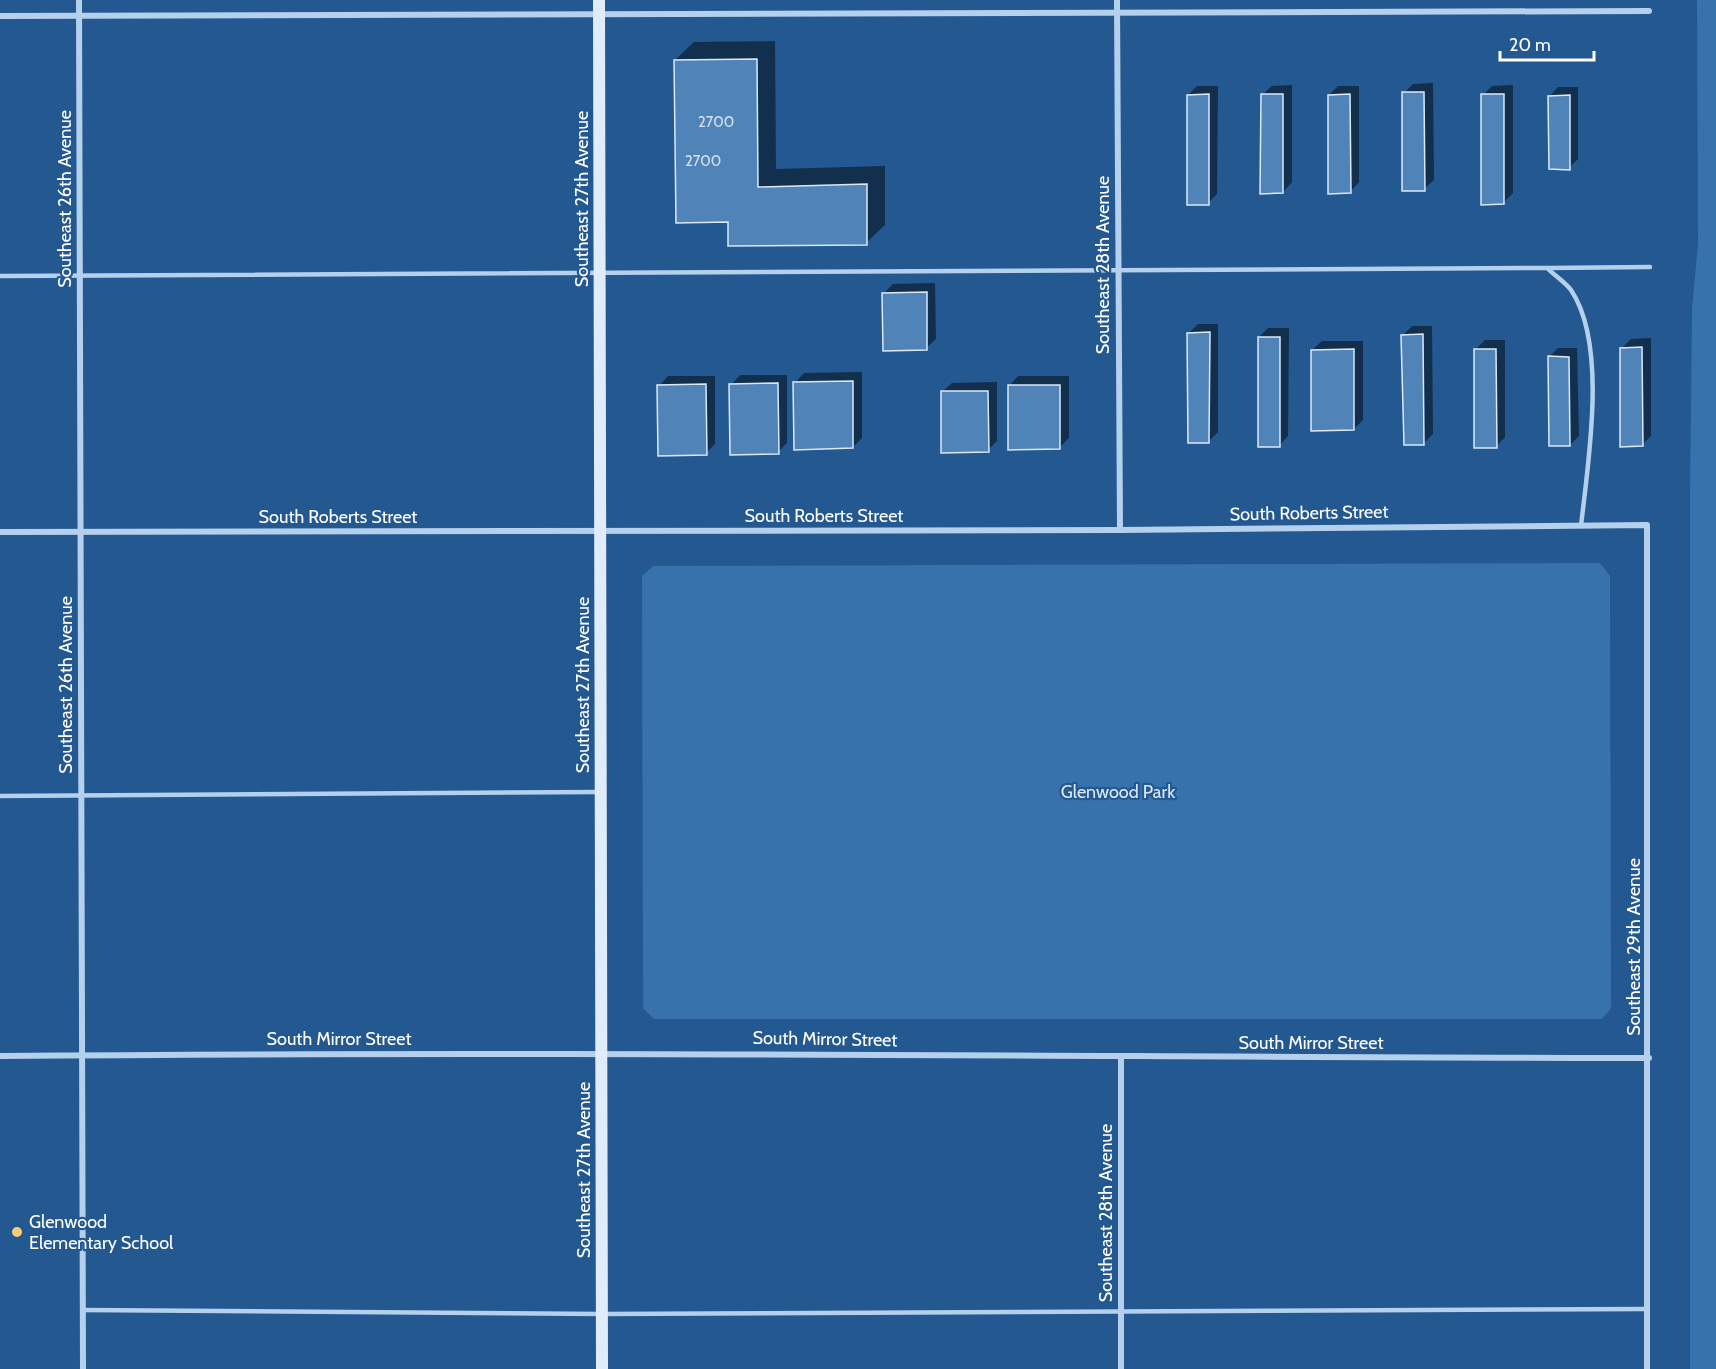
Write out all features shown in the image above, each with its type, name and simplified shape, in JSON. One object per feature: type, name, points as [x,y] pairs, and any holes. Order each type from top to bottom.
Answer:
[{"type":"main road","name":"Southeast 27th Avenue","points":[[598,0],[603,1052],[602,1369]]},
{"type":"street","name":"Southeast 26th Avenue","points":[[79,0],[80,1055],[83,1369]]},
{"type":"street","name":"Southeast 28th Avenue","points":[[1117,0],[1120,530]]},
{"type":"street","points":[[0,16],[1649,11]]},
{"type":"street","name":"South Roberts Street","points":[[0,532],[1120,530],[1647,525]]},
{"type":"street","name":"Southeast 29th Avenue","points":[[1647,525],[1649,1058],[1647,1369]]},
{"type":"street","name":"South Mirror Street","points":[[0,1056],[603,1052],[1121,1057],[1649,1058]]},
{"type":"street","name":"Southeast 28th Avenue","points":[[1121,1057],[1121,1369]]},
{"type":"lane","points":[[0,276],[1650,267]]},
{"type":"lane","points":[[1546,268],[1570,289],[1582,315],[1591,363],[1592,419],[1581,526]]},
{"type":"lane","points":[[0,796],[602,792]]},
{"type":"lane","points":[[83,1310],[602,1314],[1648,1309]]},
{"type":"green space","points":[[1697,0],[1716,0],[1716,1369],[1690,1369],[1690,490],[1692,309],[1698,244]]},
{"type":"green space","name":"Glenwood Park","points":[[1600,563],[1610,576],[1611,1008],[1602,1019],[654,1019],[643,1008],[642,576],[653,566]]},
{"type":"building","points":[[757,59],[758,187],[867,184],[867,245],[728,246],[728,222],[676,223],[674,60]]},
{"type":"building","points":[[1402,92],[1424,92],[1425,191],[1402,191]]},
{"type":"building","points":[[1209,94],[1209,205],[1187,205],[1187,95]]},
{"type":"building","points":[[1261,94],[1283,94],[1283,193],[1260,194]]},
{"type":"building","points":[[1350,94],[1351,193],[1328,194],[1328,95]]},
{"type":"building","points":[[1481,94],[1504,94],[1504,204],[1481,205]]},
{"type":"building","points":[[1570,95],[1570,170],[1549,169],[1548,96]]},
{"type":"building","points":[[927,292],[927,350],[883,351],[882,293]]},
{"type":"building","points":[[1210,332],[1209,443],[1188,443],[1187,333]]},
{"type":"building","points":[[1423,334],[1424,445],[1404,445],[1401,335]]},
{"type":"building","points":[[1258,337],[1280,337],[1280,447],[1258,447]]},
{"type":"building","points":[[1642,347],[1643,446],[1620,447],[1620,348]]},
{"type":"building","points":[[1354,349],[1354,430],[1311,431],[1311,350]]},
{"type":"building","points":[[1474,349],[1496,349],[1497,448],[1474,448]]},
{"type":"building","points":[[1548,356],[1569,357],[1570,446],[1549,446]]},
{"type":"building","points":[[853,381],[853,448],[794,450],[793,382]]},
{"type":"building","points":[[778,383],[779,454],[730,455],[729,384]]},
{"type":"building","points":[[706,384],[707,455],[658,456],[657,385]]},
{"type":"building","points":[[1008,385],[1060,385],[1060,449],[1008,450]]},
{"type":"building","points":[[941,391],[988,391],[989,452],[941,453]]},
{"type":"place","name":"Glenwood Elementary School","points":[[17,1232]]}]
